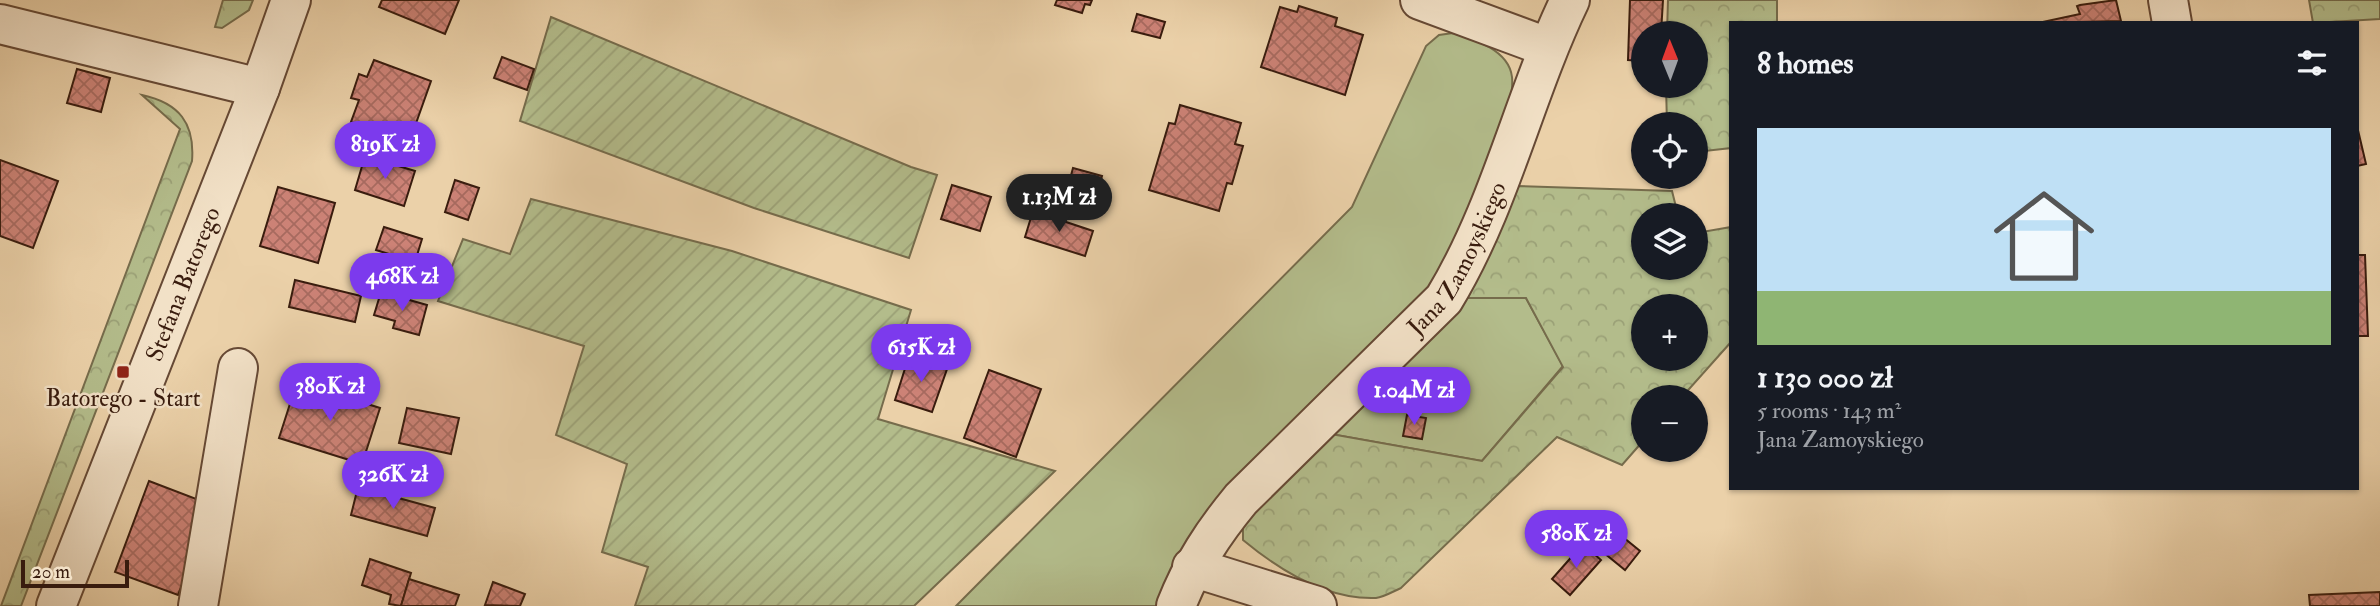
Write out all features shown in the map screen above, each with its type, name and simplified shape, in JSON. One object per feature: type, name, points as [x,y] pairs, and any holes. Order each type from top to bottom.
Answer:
[{"type":"street","name":"Stefana Batorego","points":[[56,606],[260,88],[291,0]]},
{"type":"street","name":"Jana Zamoyskiego","points":[[1176,606],[1192,567],[1215,530],[1241,499],[1444,299],[1467,261],[1487,218],[1547,47],[1570,0]]},
{"type":"street","points":[[2168,0],[2172,21]]},
{"type":"street","points":[[1428,1],[1547,47]]},
{"type":"street","points":[[0,24],[260,88]]},
{"type":"street","points":[[198,606],[238,368]]},
{"type":"street","points":[[1192,567],[1317,606]]},
{"type":"green space","points":[[223,0],[253,0],[249,10],[222,28],[215,27]]},
{"type":"green space","points":[[1668,0],[1777,0],[1777,21],[1729,21],[1729,148],[1708,151],[1708,112],[1667,112],[1666,98],[1708,98],[1708,21],[1667,21]]},
{"type":"green space","points":[[2309,0],[2380,0],[2380,19],[2313,21]]},
{"type":"green space","points":[[551,17],[911,167],[937,175],[909,258],[754,208],[520,121]]},
{"type":"green space","points":[[1453,33],[1480,42],[1498,53],[1509,68],[1512,84],[1510,105],[1442,278],[1189,545],[1156,606],[956,606],[1352,207],[1426,46],[1439,35]]},
{"type":"green space","points":[[142,95],[166,103],[182,117],[191,136],[192,161],[21,606],[1,606],[180,129]]},
{"type":"green space","points":[[1517,186],[1672,191],[1675,203],[1631,203],[1631,280],[1708,280],[1708,231],[1729,227],[1729,344],[1708,368],[1708,294],[1631,294],[1631,371],[1705,371],[1693,385],[1631,385],[1631,455],[1622,465],[1557,437],[1401,588],[1376,598],[1339,594],[1304,581],[1243,540],[1243,521],[1331,434],[1482,461],[1563,367],[1526,298],[1465,298]]},
{"type":"green space","points":[[531,199],[732,251],[911,310],[878,419],[1055,471],[914,606],[635,606],[648,567],[602,552],[627,464],[556,435],[584,346],[438,301],[463,239],[510,254]]},
{"type":"green space","points":[[1465,298],[1526,298],[1563,366],[1482,461],[1331,434]]},
{"type":"building","points":[[382,0],[459,0],[445,34],[379,7]]},
{"type":"building","points":[[1057,0],[1092,0],[1090,5],[1085,4],[1082,13],[1055,5]]},
{"type":"building","points":[[1630,0],[1663,0],[1662,21],[1631,21],[1631,60],[1628,60]]},
{"type":"building","points":[[2116,0],[2121,21],[2047,21],[2080,14],[2077,6]]},
{"type":"building","points":[[1299,6],[1337,18],[1335,26],[1363,35],[1345,95],[1261,67],[1280,7],[1297,12]]},
{"type":"building","points":[[1137,14],[1165,22],[1160,38],[1132,31]]},
{"type":"building","points":[[502,57],[534,69],[527,90],[494,78]]},
{"type":"building","points":[[374,60],[431,81],[409,143],[351,122],[359,100],[351,98],[359,74],[367,77]]},
{"type":"building","points":[[77,69],[110,78],[101,112],[67,103]]},
{"type":"building","points":[[1180,105],[1241,123],[1235,144],[1243,146],[1232,184],[1227,183],[1219,211],[1149,190],[1169,123],[1175,124]]},
{"type":"building","points":[[2359,134],[2366,164],[2359,166]]},
{"type":"building","points":[[365,156],[415,171],[404,206],[355,190]]},
{"type":"building","points":[[0,160],[58,181],[33,248],[0,236]]},
{"type":"building","points":[[1073,168],[1102,176],[1097,195],[1068,187]]},
{"type":"building","points":[[455,180],[479,188],[468,220],[445,212]]},
{"type":"building","points":[[952,185],[991,197],[980,231],[941,219]]},
{"type":"building","points":[[278,187],[335,203],[318,263],[260,246]]},
{"type":"building","points":[[1033,211],[1093,231],[1085,256],[1025,237]]},
{"type":"building","points":[[384,227],[422,239],[415,262],[376,250]]},
{"type":"building","points":[[2359,255],[2365,255],[2368,336],[2359,336]]},
{"type":"building","points":[[295,280],[361,296],[355,322],[289,307]]},
{"type":"building","points":[[381,292],[427,305],[419,335],[393,328],[395,321],[374,315]]},
{"type":"building","points":[[909,356],[947,369],[932,412],[895,400]]},
{"type":"building","points":[[989,370],[1041,389],[1016,457],[964,438]]},
{"type":"building","points":[[297,382],[380,408],[362,464],[279,438]]},
{"type":"building","points":[[407,408],[459,418],[451,454],[399,443]]},
{"type":"building","points":[[1407,415],[1426,418],[1422,439],[1403,436]]},
{"type":"building","points":[[149,481],[212,505],[178,595],[115,572]]},
{"type":"building","points":[[358,487],[435,508],[427,536],[351,515]]},
{"type":"building","points":[[1613,529],[1640,551],[1625,570],[1598,548]]},
{"type":"building","points":[[1583,544],[1601,560],[1570,595],[1552,579]]},
{"type":"building","points":[[370,559],[411,573],[401,606],[389,604],[391,595],[362,585]]},
{"type":"building","points":[[409,579],[459,595],[455,606],[401,606]]},
{"type":"building","points":[[493,582],[525,594],[520,606],[485,605]]},
{"type":"building","points":[[2380,592],[2380,606],[2310,606],[2309,595]]},
{"type":"place","name":"Batorego - Start","points":[[123,372]]}]
